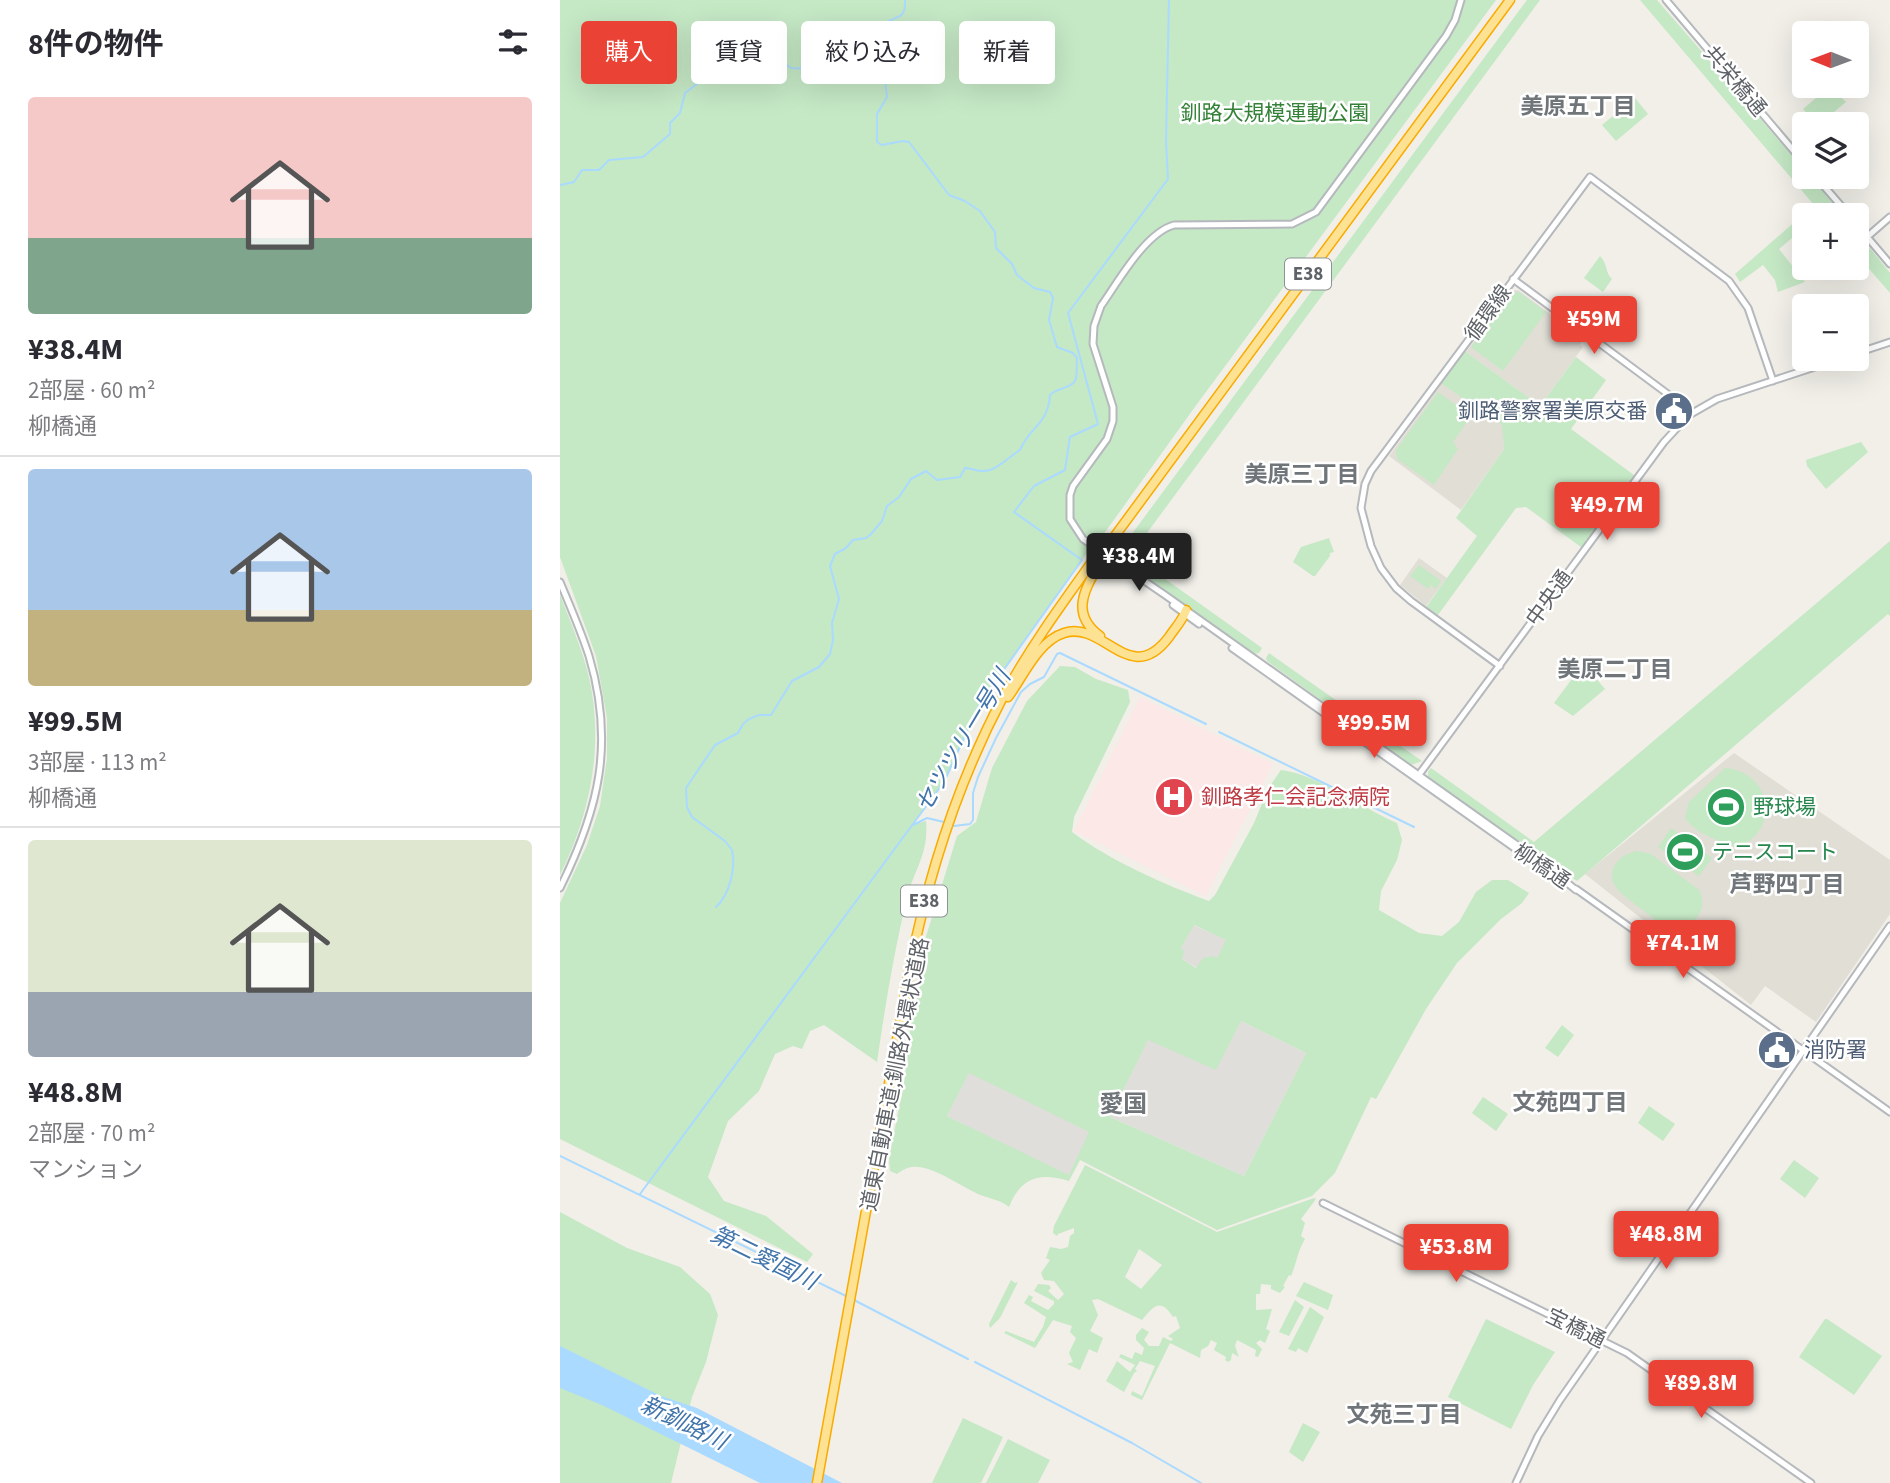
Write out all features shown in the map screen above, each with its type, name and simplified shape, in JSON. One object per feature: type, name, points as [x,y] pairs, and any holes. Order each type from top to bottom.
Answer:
[{"type":"highway","name":"道東自動車道;釧路外環状道路","points":[[854,1285],[913,968],[932,888],[956,810],[1008,697],[1105,548],[1506,0]]},
{"type":"highway","name":"道東自動車道;釧路外環状道路","points":[[1105,548],[1506,0]]},
{"type":"highway","name":"道東自動車道;釧路外環状道路","points":[[819,1483],[918,926],[948,821],[968,769],[1004,695],[1035,643],[1099,557]]},
{"type":"highway","points":[[1099,557],[1084,590],[1082,608],[1092,629],[1118,648],[1132,652],[1152,648],[1185,612]]},
{"type":"highway","points":[[1008,697],[1034,659],[1055,637],[1080,631],[1124,654],[1140,656],[1160,647],[1185,612]]},
{"type":"street","name":"柳橋通","points":[[1461,0],[1455,20],[1446,36],[1316,212],[1292,224],[1182,224],[1167,227],[1148,242],[1101,306],[1094,326],[1093,344],[1112,407],[1113,421],[1107,439],[1073,485],[1069,510],[1073,526],[1083,539],[1552,876],[1576,890],[1803,1051]]},
{"type":"street","name":"共栄橋通","points":[[1666,0],[1792,149]]},
{"type":"street","name":"循環線","points":[[1500,666],[1396,589],[1376,557],[1361,508],[1365,484],[1371,471],[1590,177],[1729,281],[1748,308],[1773,381]]},
{"type":"street","points":[[1826,189],[1839,203]]},
{"type":"street","points":[[1869,235],[1890,217]]},
{"type":"street","points":[[1869,239],[1890,264]]},
{"type":"street","points":[[1513,279],[1692,412]]},
{"type":"street","points":[[1869,349],[1890,342]]},
{"type":"street","name":"中央通","points":[[1417,777],[1664,442],[1692,412],[1717,399],[1803,371]]},
{"type":"street","points":[[560,582],[588,655],[599,703],[601,733],[600,772],[593,807],[582,842],[560,888]]},
{"type":"street","points":[[1516,1483],[1538,1436],[1560,1400],[1890,926]]},
{"type":"street","points":[[1803,1051],[1890,1112]]},
{"type":"street","name":"宝橋通","points":[[1323,1203],[1627,1353],[1811,1483]]},
{"type":"shaded area","points":[[1518,290],[1583,338],[1580,345],[1583,347],[1543,402],[1533,401],[1466,352],[1511,291]]},
{"type":"shaded area","points":[[1442,383],[1503,425],[1504,449],[1461,510],[1389,456]]},
{"type":"shaded area","points":[[1419,558],[1447,578],[1426,606],[1400,585]]},
{"type":"shaded area","name":"釧路孝仁会記念病院","points":[[1140,697],[1273,764],[1206,896],[1074,831]]},
{"type":"shaded area","points":[[1734,753],[1890,860],[1890,914],[1816,1022],[1765,986],[1751,1005],[1585,874]]},
{"type":"shaded area","points":[[1193,925],[1227,940],[1217,958],[1197,968],[1182,959],[1181,948]]},
{"type":"shaded area","points":[[1241,1021],[1306,1053],[1244,1176],[1110,1117],[1148,1039]]},
{"type":"shaded area","points":[[969,1072],[1090,1132],[1069,1176],[947,1116]]},
{"type":"green space","name":"釧路大規模運動公園","points":[[560,0],[1496,0],[1098,542],[1096,540],[980,703],[944,782],[912,825],[926,821],[925,843],[902,918],[877,1062],[824,1025],[810,1031],[802,1049],[793,1046],[775,1054],[759,1091],[728,1121],[708,1177],[724,1201],[766,1216],[813,1254],[807,1262],[560,1139],[560,903],[587,845],[600,806],[607,758],[607,718],[596,656],[560,557]]},
{"type":"green space","points":[[1527,0],[1540,0],[1127,560],[1117,554]]},
{"type":"green space","points":[[1640,0],[1657,0],[1792,155],[1792,179]]},
{"type":"green space","points":[[1635,98],[1648,114],[1616,141],[1602,125]]},
{"type":"green space","points":[[1816,98],[1842,98],[1846,102],[1834,112],[1806,112],[1803,109]]},
{"type":"green space","points":[[1800,189],[1821,189],[1832,203],[1812,203]]},
{"type":"green space","points":[[1792,224],[1792,238],[1779,249],[1792,266],[1792,280],[1805,282],[1778,292],[1775,280],[1763,265],[1740,282],[1735,274]]},
{"type":"green space","points":[[1869,247],[1890,273],[1890,293],[1869,269]]},
{"type":"green space","points":[[1600,256],[1612,279],[1603,292],[1584,278]]},
{"type":"green space","points":[[1519,292],[1546,312],[1503,371],[1471,347],[1510,294]]},
{"type":"green space","points":[[1462,349],[1533,401],[1543,402],[1576,357],[1606,380],[1571,429],[1638,478],[1585,550],[1526,507],[1516,508],[1435,619],[1424,610],[1477,536],[1456,518],[1504,449],[1502,425],[1438,381]]},
{"type":"green space","points":[[1438,392],[1471,416],[1453,442],[1458,449],[1434,485],[1397,459],[1396,450]]},
{"type":"green space","points":[[1861,442],[1868,452],[1826,489],[1807,466],[1806,460]]},
{"type":"green space","points":[[1329,538],[1334,552],[1330,553],[1315,576],[1293,562],[1301,547]]},
{"type":"green space","points":[[1890,541],[1890,616],[1888,614],[1577,881],[1428,778],[1431,768],[1534,842]]},
{"type":"green space","points":[[1140,561],[1262,648],[1259,653],[1253,654],[1138,572],[1136,566]]},
{"type":"green space","points":[[1419,565],[1441,581],[1436,589],[1431,585],[1428,589],[1410,576]]},
{"type":"green space","points":[[560,595],[590,684],[595,739],[589,795],[572,849],[560,875]]},
{"type":"green space","points":[[1269,653],[1422,761],[1411,765],[1267,661]]},
{"type":"green space","points":[[1590,655],[1598,661],[1588,669],[1605,689],[1573,716],[1554,703]]},
{"type":"green space","points":[[1060,666],[1075,667],[1096,679],[1128,690],[1130,702],[1074,817],[1072,832],[1120,862],[1192,895],[1209,901],[1215,895],[1254,823],[1268,789],[1281,770],[1311,778],[1397,823],[1402,840],[1397,860],[1381,891],[1379,910],[1419,933],[1442,936],[1459,922],[1476,892],[1492,880],[1508,880],[1529,893],[1522,903],[1501,919],[1457,963],[1426,1009],[1376,1099],[1371,1097],[1335,1173],[1312,1196],[1217,1230],[1080,1160],[1069,1181],[1049,1177],[1032,1179],[1019,1189],[1009,1207],[928,1169],[910,1167],[897,1174],[890,1171],[889,1158],[905,1078],[924,943],[957,836],[976,822],[992,768],[1027,701]],"holes":[[[1194,925],[1226,940],[1217,958],[1203,958],[1196,968],[1182,959],[1184,951],[1181,948]],[[1241,1021],[1306,1053],[1244,1176],[1110,1117],[1148,1040],[1216,1070]],[[969,1073],[1089,1132],[1069,1175],[947,1116]]]},
{"type":"green space","name":"野球場","points":[[1725,768],[1741,772],[1753,780],[1761,791],[1765,804],[1765,817],[1760,829],[1750,840],[1736,848],[1701,832],[1685,818],[1689,802]]},
{"type":"green space","name":"テニスコート","points":[[1671,828],[1712,858],[1699,876],[1658,847]]},
{"type":"green space","points":[[1637,851],[1651,854],[1699,890],[1702,906],[1693,922],[1678,929],[1666,927],[1615,886],[1612,873],[1615,865],[1624,856]]},
{"type":"green space","points":[[1562,1025],[1574,1035],[1558,1057],[1545,1048]]},
{"type":"green space","points":[[1483,1097],[1508,1114],[1496,1131],[1472,1113]]},
{"type":"green space","points":[[1649,1106],[1675,1124],[1663,1141],[1638,1123]]},
{"type":"green space","points":[[1794,1160],[1819,1178],[1805,1198],[1780,1179]]},
{"type":"green space","points":[[1085,1165],[1217,1232],[1316,1199],[1301,1219],[1305,1223],[1301,1236],[1305,1239],[1291,1276],[1289,1275],[1283,1286],[1285,1287],[1280,1293],[1271,1289],[1271,1285],[1261,1284],[1260,1294],[1256,1294],[1256,1310],[1272,1309],[1266,1329],[1270,1331],[1265,1343],[1260,1340],[1256,1343],[1262,1349],[1258,1357],[1255,1356],[1256,1350],[1237,1340],[1235,1346],[1239,1357],[1232,1353],[1228,1362],[1226,1357],[1214,1350],[1217,1343],[1211,1340],[1208,1346],[1201,1350],[1200,1358],[1170,1343],[1142,1400],[1131,1395],[1132,1391],[1142,1396],[1155,1366],[1140,1361],[1124,1392],[1106,1381],[1117,1361],[1130,1372],[1135,1365],[1119,1357],[1121,1354],[1132,1359],[1135,1352],[1142,1355],[1144,1348],[1136,1340],[1136,1335],[1142,1328],[1149,1332],[1144,1340],[1149,1346],[1159,1346],[1163,1337],[1171,1341],[1173,1339],[1168,1336],[1180,1328],[1176,1316],[1173,1317],[1165,1307],[1154,1307],[1142,1320],[1098,1299],[1092,1300],[1098,1315],[1090,1331],[1103,1338],[1097,1353],[1089,1349],[1080,1370],[1067,1364],[1073,1362],[1069,1353],[1076,1338],[1070,1332],[1072,1326],[1053,1320],[1035,1348],[1004,1333],[1006,1331],[1034,1342],[1046,1317],[1024,1303],[1029,1295],[1033,1297],[1031,1301],[1048,1310],[1054,1301],[1034,1291],[1038,1284],[1049,1285],[1051,1288],[1048,1291],[1058,1300],[1064,1294],[1054,1281],[1044,1280],[1041,1273],[1050,1260],[1046,1258],[1050,1247],[1068,1247],[1070,1236],[1074,1233],[1074,1228],[1057,1236],[1053,1233]],"holes":[[[1139,1249],[1162,1265],[1141,1289],[1125,1277]]]},
{"type":"green space","points":[[560,1212],[627,1248],[680,1267],[710,1294],[718,1315],[706,1362],[692,1397],[671,1483],[560,1483]]},
{"type":"green space","points":[[1011,1280],[1018,1282],[1000,1318],[990,1328],[989,1324]]},
{"type":"green space","points":[[1304,1282],[1333,1295],[1328,1310],[1296,1296]]},
{"type":"green space","points":[[1295,1300],[1304,1307],[1289,1336],[1279,1332]]},
{"type":"green space","points":[[1310,1307],[1324,1317],[1307,1353],[1298,1348],[1296,1352],[1288,1349]]},
{"type":"green space","points":[[1486,1319],[1555,1352],[1533,1385],[1511,1429],[1448,1397]]},
{"type":"green space","points":[[1825,1319],[1882,1356],[1854,1395],[1799,1357]]},
{"type":"green space","points":[[963,1418],[1003,1437],[981,1483],[932,1483]]},
{"type":"green space","points":[[1303,1423],[1320,1432],[1303,1462],[1289,1452]]},
{"type":"green space","points":[[1008,1439],[1050,1460],[1038,1483],[986,1483]]},
{"type":"water","name":"新釧路川","points":[[560,1346],[661,1396],[697,1408],[842,1483],[760,1483],[604,1406],[560,1388]]},
{"type":"waterway","points":[[560,185],[574,182],[582,170],[599,170],[609,160],[643,157],[670,134],[670,123],[680,113],[685,93],[706,77],[719,62],[760,56],[769,61],[781,61],[791,68],[809,69],[822,65],[829,68],[838,65],[843,55],[862,47],[887,22],[902,15],[905,0]]},
{"type":"waterway","name":"セツツリ一号川","points":[[640,1194],[944,782],[980,703],[1082,560],[1014,512],[1034,486],[1065,470],[1070,437],[1098,424],[1068,313],[1168,179],[1166,141],[1169,0]]},
{"type":"waterway","points":[[716,907],[731,880],[732,850],[725,841],[692,817],[687,807],[686,788],[715,745],[738,733],[749,719],[759,715],[771,715],[792,681],[819,667],[830,654],[832,623],[839,599],[830,566],[835,554],[853,540],[866,538],[871,534],[882,521],[887,506],[899,497],[911,479],[926,471],[937,480],[960,477],[965,468],[988,470],[1007,460],[1020,450],[1046,413],[1050,395],[1075,381],[1077,358],[1073,353],[1057,347],[1049,320],[1053,298],[1050,292],[1034,288],[1017,275],[1012,264],[996,248],[995,232],[980,211],[949,195],[909,142],[882,145],[877,142],[877,114],[887,97],[885,84]]},
{"type":"waterway","points":[[954,826],[970,824],[973,820],[973,793],[996,738],[1021,692],[1044,677],[1057,654],[1060,653],[1206,724]]},
{"type":"waterway","points":[[1219,732],[1414,827]]},
{"type":"waterway","points":[[913,825],[927,818],[944,822]]},
{"type":"waterway","name":"第二愛国川","points":[[560,1156],[846,1296]]},
{"type":"waterway","name":"第二愛国川","points":[[854,1300],[968,1359]]},
{"type":"waterway","name":"第二愛国川","points":[[975,1362],[1132,1443],[1201,1483]]},
{"type":"place","name":"釧路警察署美原交番","points":[[1674,411]]},
{"type":"place","name":"釧路孝仁会記念病院","points":[[1174,797]]},
{"type":"place","name":"野球場","points":[[1726,807]]},
{"type":"place","name":"テニスコート","points":[[1685,852]]},
{"type":"place","name":"消防署","points":[[1777,1050]]},
{"type":"district","name":"美原五丁目","points":[[1578,106]]},
{"type":"district","name":"美原三丁目","points":[[1302,474]]},
{"type":"district","name":"美原二丁目","points":[[1615,669]]},
{"type":"district","name":"芦野四丁目","points":[[1787,884]]},
{"type":"district","name":"文苑四丁目","points":[[1570,1102]]},
{"type":"district","name":"愛国","points":[[1123,1104]]},
{"type":"district","name":"文苑三丁目","points":[[1404,1414]]}]
